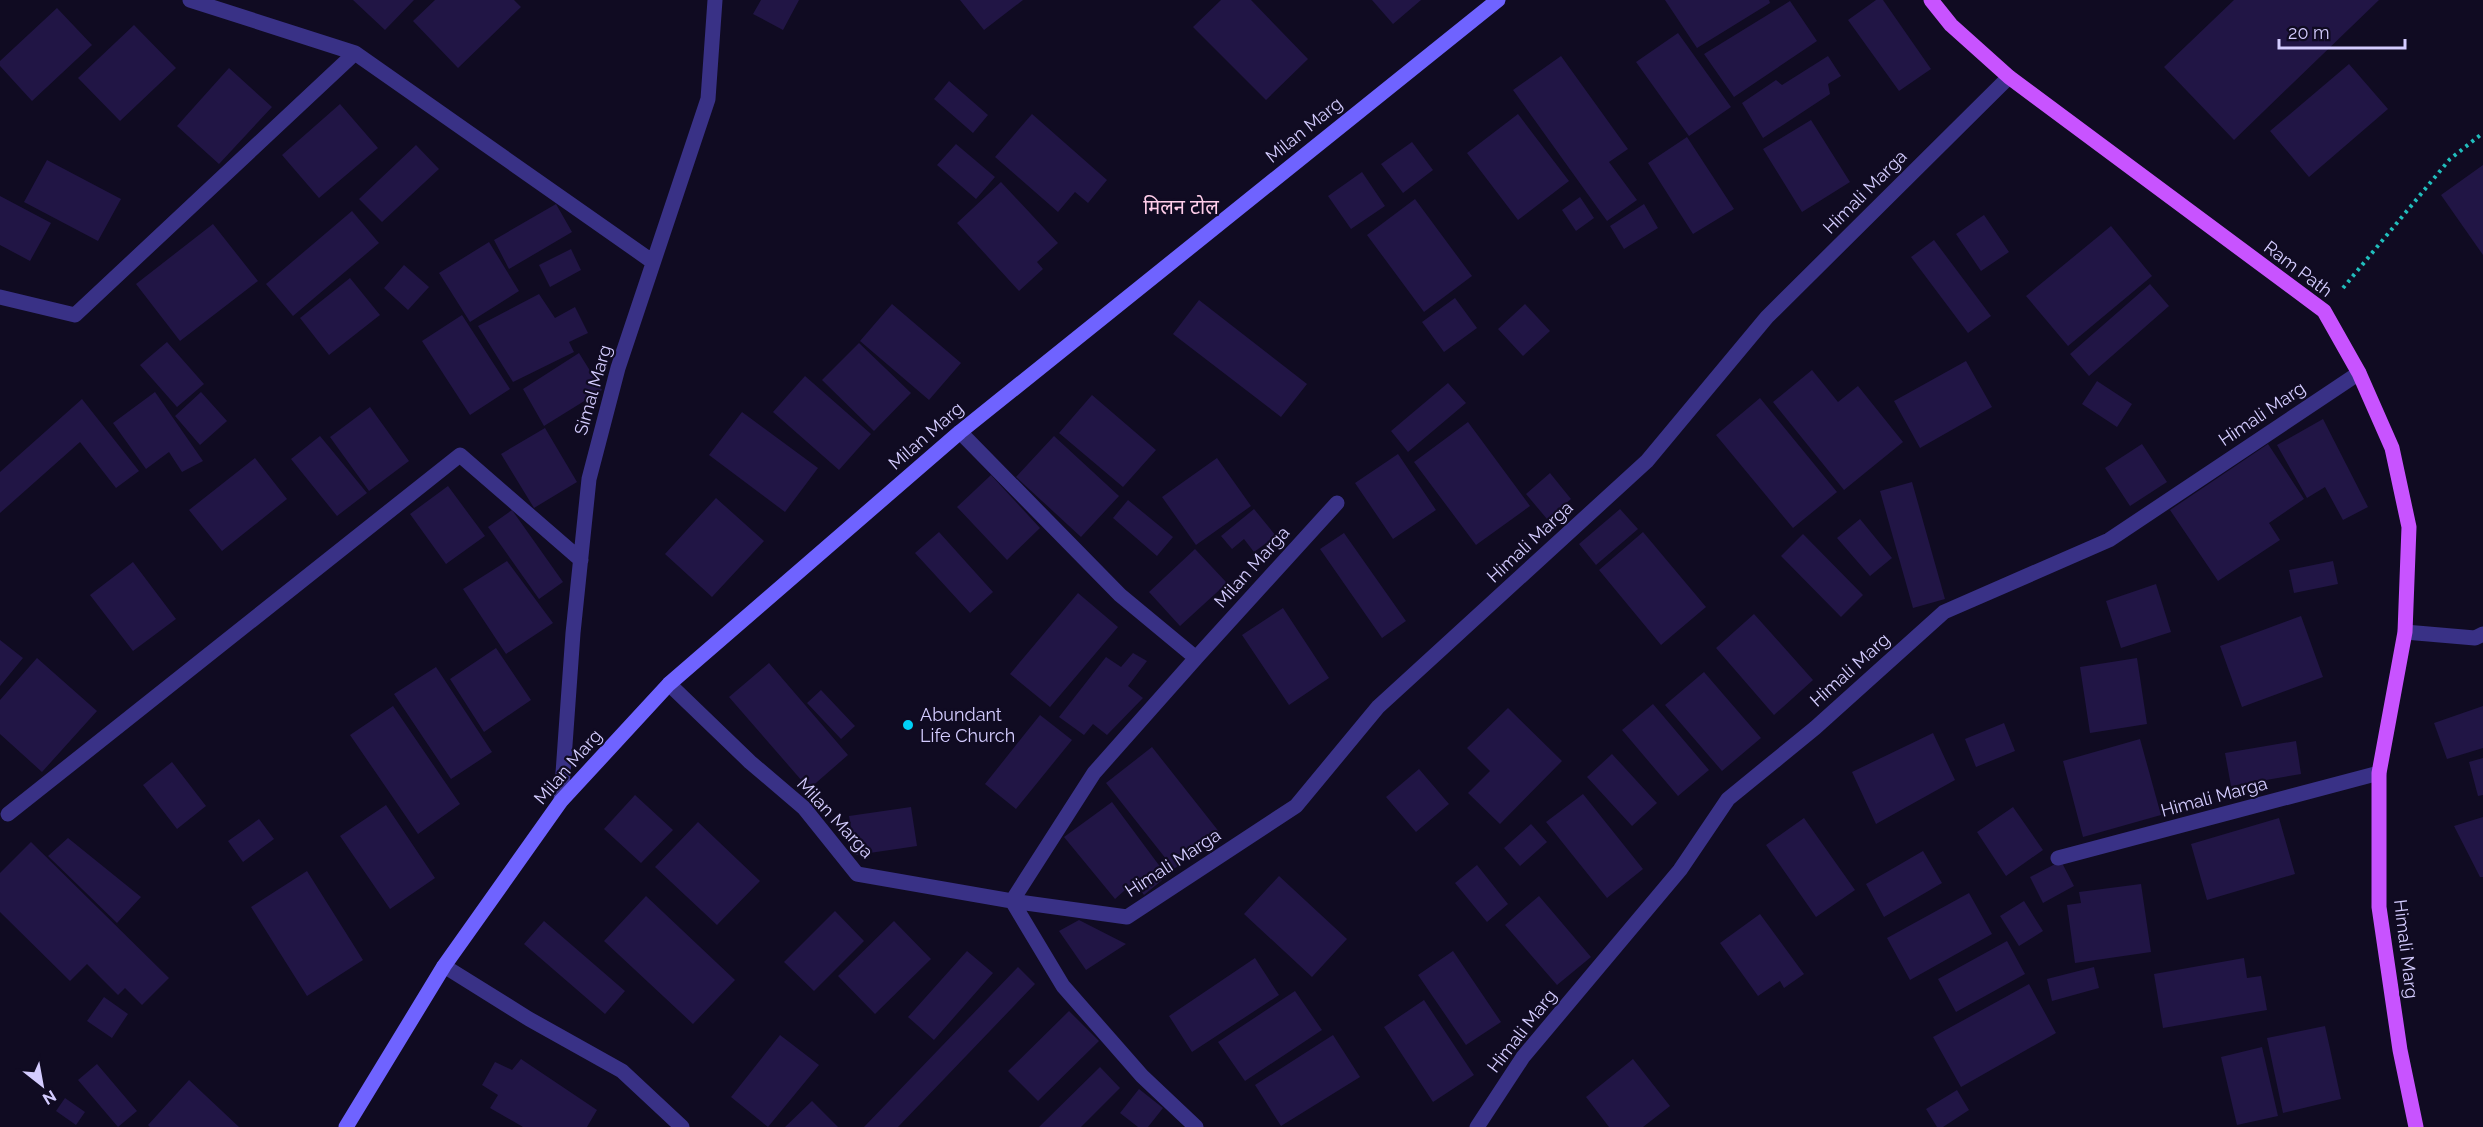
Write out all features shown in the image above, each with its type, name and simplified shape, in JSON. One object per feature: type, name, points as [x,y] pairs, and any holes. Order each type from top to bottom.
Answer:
[{"type":"main road","name":"Milan Marg","points":[[346,1127],[444,966],[561,801],[669,684],[960,432],[1498,0]]},
{"type":"main road","name":"Ram Path","points":[[1931,0],[1951,25],[2009,77],[2324,311],[2359,373],[2392,448],[2409,527],[2405,632],[2379,773]]},
{"type":"main road","name":"Himali Marg","points":[[2379,773],[2379,907],[2400,1050],[2416,1127]]},
{"type":"street","points":[[190,0],[355,53],[653,262]]},
{"type":"street","name":"Simal Marg","points":[[561,801],[573,633],[589,479],[618,368],[708,99],[715,0]]},
{"type":"street","points":[[0,297],[75,315],[355,53]]},
{"type":"street","name":"Himali Marga","points":[[1012,901],[1127,917],[1296,806],[1378,707],[1647,461],[1767,317],[2009,77]]},
{"type":"street","name":"Himali Marg","points":[[1477,1127],[1523,1056],[1680,870],[1728,800],[1815,728],[1944,612],[2109,540],[2359,373]]},
{"type":"street","points":[[960,432],[1120,595],[1196,658]]},
{"type":"street","points":[[3,815],[460,455],[581,560]]},
{"type":"street","name":"Milan Marga","points":[[669,684],[750,762],[804,808],[857,873],[1012,901],[1094,773],[1337,503]]},
{"type":"street","points":[[2405,632],[2475,638],[2483,634]]},
{"type":"street","name":"Himali Marga","points":[[2058,858],[2379,773]]},
{"type":"street","points":[[1012,901],[1063,986],[1142,1076],[1196,1127]]},
{"type":"street","points":[[444,966],[529,1019],[622,1071],[682,1127]]},
{"type":"path","points":[[2324,311],[2450,159],[2483,133]]},
{"type":"building","points":[[353,0],[414,0],[385,30]]},
{"type":"building","points":[[435,0],[514,0],[521,7],[458,68],[413,21]]},
{"type":"building","points":[[761,0],[799,0],[783,30],[753,14]]},
{"type":"building","points":[[960,0],[1023,0],[984,30]]},
{"type":"building","points":[[1221,0],[1251,0],[1308,59],[1266,100],[1193,27]]},
{"type":"building","points":[[1372,0],[1421,0],[1393,24]]},
{"type":"building","points":[[1665,0],[1769,0],[1770,3],[1697,48]]},
{"type":"building","points":[[1876,0],[1883,0],[1931,69],[1899,91],[1848,20]]},
{"type":"building","points":[[2234,0],[2379,0],[2234,140],[2164,67]]},
{"type":"building","points":[[1790,1],[1817,41],[1734,97],[1704,54]]},
{"type":"building","points":[[57,8],[92,45],[32,101],[0,66],[0,61]]},
{"type":"building","points":[[134,25],[176,68],[120,121],[78,78]]},
{"type":"building","points":[[1678,33],[1731,107],[1689,136],[1636,62]]},
{"type":"building","points":[[1561,56],[1628,149],[1609,162],[1637,200],[1607,221],[1513,90]]},
{"type":"building","points":[[1828,56],[1841,76],[1828,84],[1830,94],[1763,138],[1742,103],[1776,80],[1782,85]]},
{"type":"building","points":[[2349,64],[2388,109],[2309,177],[2270,131]]},
{"type":"building","points":[[229,68],[272,107],[219,164],[177,126]]},
{"type":"building","points":[[949,81],[988,115],[973,133],[934,99]]},
{"type":"building","points":[[340,104],[378,148],[319,198],[282,155]]},
{"type":"building","points":[[1032,114],[1107,180],[1088,203],[1075,192],[1058,212],[995,157]]},
{"type":"building","points":[[1518,114],[1569,181],[1518,220],[1467,153]]},
{"type":"building","points":[[1811,120],[1850,182],[1802,212],[1763,149]]},
{"type":"building","points":[[1687,137],[1734,209],[1693,234],[1648,163]]},
{"type":"building","points":[[1412,142],[1433,170],[1403,193],[1381,164]]},
{"type":"building","points":[[956,144],[995,177],[976,199],[937,165]]},
{"type":"building","points":[[416,145],[439,169],[382,222],[359,199]]},
{"type":"building","points":[[47,160],[121,199],[98,241],[24,202]]},
{"type":"building","points":[[2483,165],[2483,255],[2441,195]]},
{"type":"building","points":[[1362,172],[1385,206],[1351,229],[1328,196]]},
{"type":"building","points":[[1001,182],[1058,243],[1037,262],[1043,269],[1019,291],[957,223]]},
{"type":"building","points":[[0,196],[51,223],[30,261],[0,245]]},
{"type":"building","points":[[1580,197],[1594,218],[1576,231],[1562,210]]},
{"type":"building","points":[[1415,199],[1472,276],[1424,312],[1367,235]]},
{"type":"building","points":[[556,204],[572,232],[509,269],[494,240]]},
{"type":"building","points":[[1644,204],[1658,228],[1624,249],[1610,226]]},
{"type":"building","points":[[352,211],[379,243],[293,316],[266,284]]},
{"type":"building","points":[[1984,215],[2009,252],[1981,271],[1956,234]]},
{"type":"building","points":[[213,224],[258,281],[180,341],[136,284]]},
{"type":"building","points":[[2111,226],[2152,276],[2068,346],[2026,296]]},
{"type":"building","points":[[1934,240],[1991,316],[1968,333],[1911,257]]},
{"type":"building","points":[[489,242],[519,291],[470,322],[439,273]]},
{"type":"building","points":[[571,249],[581,270],[550,287],[539,265]]},
{"type":"building","points":[[404,265],[429,287],[408,310],[384,288]]},
{"type":"building","points":[[350,278],[380,315],[329,355],[300,318]]},
{"type":"building","points":[[2150,284],[2169,306],[2089,376],[2070,354]]},
{"type":"building","points":[[539,294],[555,318],[575,307],[588,333],[569,342],[574,352],[513,382],[478,326]]},
{"type":"building","points":[[1455,298],[1477,328],[1444,352],[1422,322]]},
{"type":"building","points":[[1199,300],[1307,384],[1281,417],[1173,334]]},
{"type":"building","points":[[892,304],[961,363],[929,400],[860,341]]},
{"type":"building","points":[[1525,304],[1550,331],[1523,356],[1498,329]]},
{"type":"building","points":[[462,315],[510,389],[470,415],[422,341]]},
{"type":"building","points":[[167,342],[204,384],[177,407],[140,365]]},
{"type":"building","points":[[859,343],[911,393],[874,431],[822,380]]},
{"type":"building","points":[[579,353],[602,390],[544,426],[523,389]]},
{"type":"building","points":[[1966,361],[1992,407],[1920,448],[1894,401]]},
{"type":"building","points":[[1812,370],[1838,402],[1858,386],[1903,442],[1844,490],[1773,402]]},
{"type":"building","points":[[805,376],[871,434],[839,470],[773,412]]},
{"type":"building","points":[[2097,381],[2132,404],[2117,427],[2082,404]]},
{"type":"building","points":[[1448,383],[1466,403],[1408,452],[1391,431]]},
{"type":"building","points":[[155,392],[203,461],[182,472],[169,452],[146,469],[113,423]]},
{"type":"building","points":[[201,392],[227,421],[200,445],[175,416]]},
{"type":"building","points":[[1092,395],[1156,450],[1123,487],[1059,433]]},
{"type":"building","points":[[1760,398],[1837,492],[1793,528],[1716,435]]},
{"type":"building","points":[[82,399],[139,471],[116,488],[80,442],[0,513],[0,472]]},
{"type":"building","points":[[370,407],[409,461],[369,491],[330,437]]},
{"type":"building","points":[[742,412],[818,468],[785,512],[709,455]]},
{"type":"building","points":[[2323,419],[2368,507],[2343,520],[2325,487],[2307,498],[2277,445]]},
{"type":"building","points":[[1468,422],[1530,506],[1476,545],[1414,462]]},
{"type":"building","points":[[545,428],[577,482],[534,508],[501,454]]},
{"type":"building","points":[[320,436],[367,493],[337,516],[291,459]]},
{"type":"building","points":[[1054,436],[1119,496],[1081,537],[1016,477]]},
{"type":"building","points":[[2142,444],[2167,482],[2130,506],[2105,468]]},
{"type":"building","points":[[2268,444],[2304,499],[2269,523],[2280,540],[2218,581],[2170,510]]},
{"type":"building","points":[[1398,454],[1436,510],[1393,539],[1355,483]]},
{"type":"building","points":[[255,458],[287,499],[222,551],[189,510]]},
{"type":"building","points":[[1217,458],[1251,506],[1196,545],[1162,497]]},
{"type":"building","points":[[1550,473],[1571,499],[1547,519],[1526,494]]},
{"type":"building","points":[[991,475],[1040,528],[1007,560],[957,507]]},
{"type":"building","points":[[1912,482],[1945,599],[1913,608],[1880,491]]},
{"type":"building","points":[[448,486],[485,536],[446,564],[410,514]]},
{"type":"building","points":[[716,498],[764,541],[712,597],[665,554]]},
{"type":"building","points":[[1128,500],[1173,537],[1157,556],[1113,518]]},
{"type":"building","points":[[1254,509],[1276,536],[1254,552],[1244,539],[1232,549],[1221,536]]},
{"type":"building","points":[[1620,509],[1638,529],[1596,565],[1579,544]]},
{"type":"building","points":[[512,510],[563,582],[539,599],[488,527]]},
{"type":"building","points":[[1860,519],[1892,558],[1870,576],[1837,538]]},
{"type":"building","points":[[939,532],[993,592],[970,613],[915,553]]},
{"type":"building","points":[[1643,532],[1706,607],[1661,645],[1599,570]]},
{"type":"building","points":[[1344,533],[1406,621],[1382,638],[1320,549]]},
{"type":"building","points":[[1803,534],[1863,595],[1841,617],[1781,556]]},
{"type":"building","points":[[1195,549],[1227,583],[1180,626],[1149,592]]},
{"type":"building","points":[[507,561],[553,623],[506,654],[463,589]]},
{"type":"building","points":[[2333,561],[2338,584],[2294,593],[2289,570]]},
{"type":"building","points":[[133,562],[176,619],[133,651],[90,595]]},
{"type":"building","points":[[2156,584],[2171,632],[2121,648],[2106,601]]},
{"type":"building","points":[[1078,593],[1118,627],[1050,707],[1010,674]]},
{"type":"building","points":[[1283,608],[1329,678],[1289,705],[1242,635]]},
{"type":"building","points":[[1754,614],[1813,680],[1774,715],[1716,648]]},
{"type":"building","points":[[2301,616],[2323,677],[2242,707],[2220,646]]},
{"type":"building","points":[[0,640],[23,658],[0,686]]},
{"type":"building","points":[[496,648],[531,700],[484,732],[450,679]]},
{"type":"building","points":[[1133,653],[1147,661],[1128,686],[1143,698],[1107,735],[1093,724],[1084,735],[1059,717],[1106,657],[1121,667]]},
{"type":"building","points":[[37,658],[97,711],[42,772],[0,734],[0,700]]},
{"type":"building","points":[[2137,658],[2147,724],[2090,733],[2080,667]]},
{"type":"building","points":[[769,663],[848,755],[809,789],[729,697]]},
{"type":"building","points":[[436,667],[492,752],[451,779],[394,694]]},
{"type":"building","points":[[1704,672],[1761,738],[1722,771],[1665,705]]},
{"type":"building","points":[[821,690],[855,726],[841,739],[807,703]]},
{"type":"building","points":[[1653,704],[1709,770],[1678,796],[1622,730]]},
{"type":"building","points":[[393,706],[460,804],[418,834],[350,735]]},
{"type":"building","points":[[2483,706],[2483,748],[2447,759],[2434,723]]},
{"type":"building","points":[[1508,708],[1562,761],[1500,824],[1468,793],[1490,771],[1467,748]]},
{"type":"building","points":[[1040,715],[1072,740],[1016,809],[985,784]]},
{"type":"building","points":[[2004,723],[2015,751],[1976,767],[1965,739]]},
{"type":"building","points":[[1933,733],[1955,780],[1876,824],[1852,772]]},
{"type":"building","points":[[2140,739],[2161,815],[2083,837],[2063,761]]},
{"type":"building","points":[[2296,741],[2301,774],[2231,786],[2225,753]]},
{"type":"building","points":[[1152,747],[1220,833],[1174,869],[1106,783]]},
{"type":"building","points":[[1612,754],[1657,803],[1632,826],[1587,777]]},
{"type":"building","points":[[2483,758],[2483,795],[2478,796],[2469,762]]},
{"type":"building","points":[[172,762],[206,806],[177,829],[143,785]]},
{"type":"building","points":[[1419,769],[1449,804],[1416,832],[1386,797]]},
{"type":"building","points":[[1583,794],[1643,869],[1607,898],[1546,822]]},
{"type":"building","points":[[635,795],[673,830],[641,863],[604,829]]},
{"type":"building","points":[[1112,802],[1167,876],[1144,895],[1134,882],[1115,899],[1064,837]]},
{"type":"building","points":[[386,805],[435,878],[390,909],[340,836]]},
{"type":"building","points":[[911,807],[917,846],[856,855],[849,816]]},
{"type":"building","points":[[2013,807],[2043,850],[2006,876],[1977,832]]},
{"type":"building","points":[[2483,817],[2483,877],[2480,877],[2454,826]]},
{"type":"building","points":[[1804,818],[1855,890],[1816,917],[1766,845]]},
{"type":"building","points":[[2279,818],[2295,874],[2207,900],[2191,844]]},
{"type":"building","points":[[259,819],[274,839],[243,862],[228,841]]},
{"type":"building","points":[[698,822],[760,881],[717,925],[655,867]]},
{"type":"building","points":[[1531,824],[1547,842],[1520,866],[1504,848]]},
{"type":"building","points":[[68,838],[141,897],[117,923],[48,856]]},
{"type":"building","points":[[31,842],[169,978],[142,1005],[125,988],[118,995],[87,964],[70,981],[0,912],[0,873]]},
{"type":"building","points":[[1923,851],[1942,883],[1884,917],[1866,884]]},
{"type":"building","points":[[2061,861],[2074,886],[2043,903],[2030,877]]},
{"type":"building","points":[[1477,865],[1508,904],[1487,922],[1455,883]]},
{"type":"building","points":[[307,871],[363,960],[307,996],[251,907]]},
{"type":"building","points":[[1279,876],[1347,939],[1312,977],[1244,914]]},
{"type":"building","points":[[2141,884],[2151,952],[2075,963],[2067,905],[2081,903],[2079,892]]},
{"type":"building","points":[[1969,893],[1992,934],[1910,980],[1887,938]]},
{"type":"building","points":[[646,896],[735,980],[693,1024],[604,941]]},
{"type":"building","points":[[1539,896],[1591,957],[1557,985],[1505,925]]},
{"type":"building","points":[[2024,901],[2043,931],[2019,946],[2000,916]]},
{"type":"building","points":[[835,911],[864,941],[814,991],[784,962]]},
{"type":"building","points":[[1760,914],[1804,974],[1784,988],[1780,981],[1758,996],[1720,943]]},
{"type":"building","points":[[1079,920],[1126,944],[1086,970],[1059,931]]},
{"type":"building","points":[[544,921],[625,991],[605,1014],[524,944]]},
{"type":"building","points":[[894,921],[931,959],[875,1014],[838,976]]},
{"type":"building","points":[[2007,941],[2025,974],[1956,1012],[1938,979]]},
{"type":"building","points":[[967,951],[993,973],[934,1040],[908,1017]]},
{"type":"building","points":[[1453,951],[1501,1022],[1466,1045],[1418,975]]},
{"type":"building","points":[[1255,958],[1279,995],[1192,1052],[1169,1016]]},
{"type":"building","points":[[2244,958],[2247,978],[2261,976],[2267,1010],[2163,1028],[2154,974]]},
{"type":"building","points":[[1018,967],[1035,984],[898,1127],[864,1127]]},
{"type":"building","points":[[2094,967],[2099,988],[2052,1001],[2047,979]]},
{"type":"building","points":[[2029,984],[2056,1033],[1961,1087],[1933,1037]]},
{"type":"building","points":[[1295,991],[1322,1030],[1245,1081],[1218,1042]]},
{"type":"building","points":[[104,997],[128,1014],[112,1038],[87,1021]]},
{"type":"building","points":[[1424,1000],[1474,1075],[1433,1102],[1384,1027]]},
{"type":"building","points":[[1069,1011],[1099,1041],[1038,1101],[1008,1071]]},
{"type":"building","points":[[2325,1026],[2341,1099],[2283,1113],[2267,1038]]},
{"type":"building","points":[[780,1035],[819,1065],[768,1127],[731,1097]]},
{"type":"building","points":[[1333,1035],[1360,1077],[1281,1126],[1255,1085]]},
{"type":"building","points":[[2262,1047],[2278,1116],[2237,1125],[2221,1057]]},
{"type":"building","points":[[521,1059],[597,1110],[587,1127],[523,1127],[490,1108],[498,1095],[482,1085],[495,1062],[512,1070]]},
{"type":"building","points":[[1633,1059],[1670,1106],[1643,1127],[1609,1127],[1586,1097]]},
{"type":"building","points":[[97,1064],[137,1111],[118,1127],[78,1080]]},
{"type":"building","points":[[1100,1067],[1120,1088],[1081,1127],[1039,1127]]},
{"type":"building","points":[[189,1080],[239,1127],[150,1127],[148,1125]]},
{"type":"building","points":[[1139,1089],[1163,1108],[1148,1127],[1138,1127],[1120,1113]]},
{"type":"building","points":[[1957,1090],[1969,1110],[1943,1127],[1937,1127],[1926,1109]]},
{"type":"building","points":[[65,1098],[85,1112],[76,1125],[56,1111]]},
{"type":"building","points":[[812,1101],[838,1127],[785,1127]]},
{"type":"place","name":"Abundant Life Church","points":[[908,725]]},
{"type":"district","name":"मिलन टोल","points":[[1181,207]]}]
